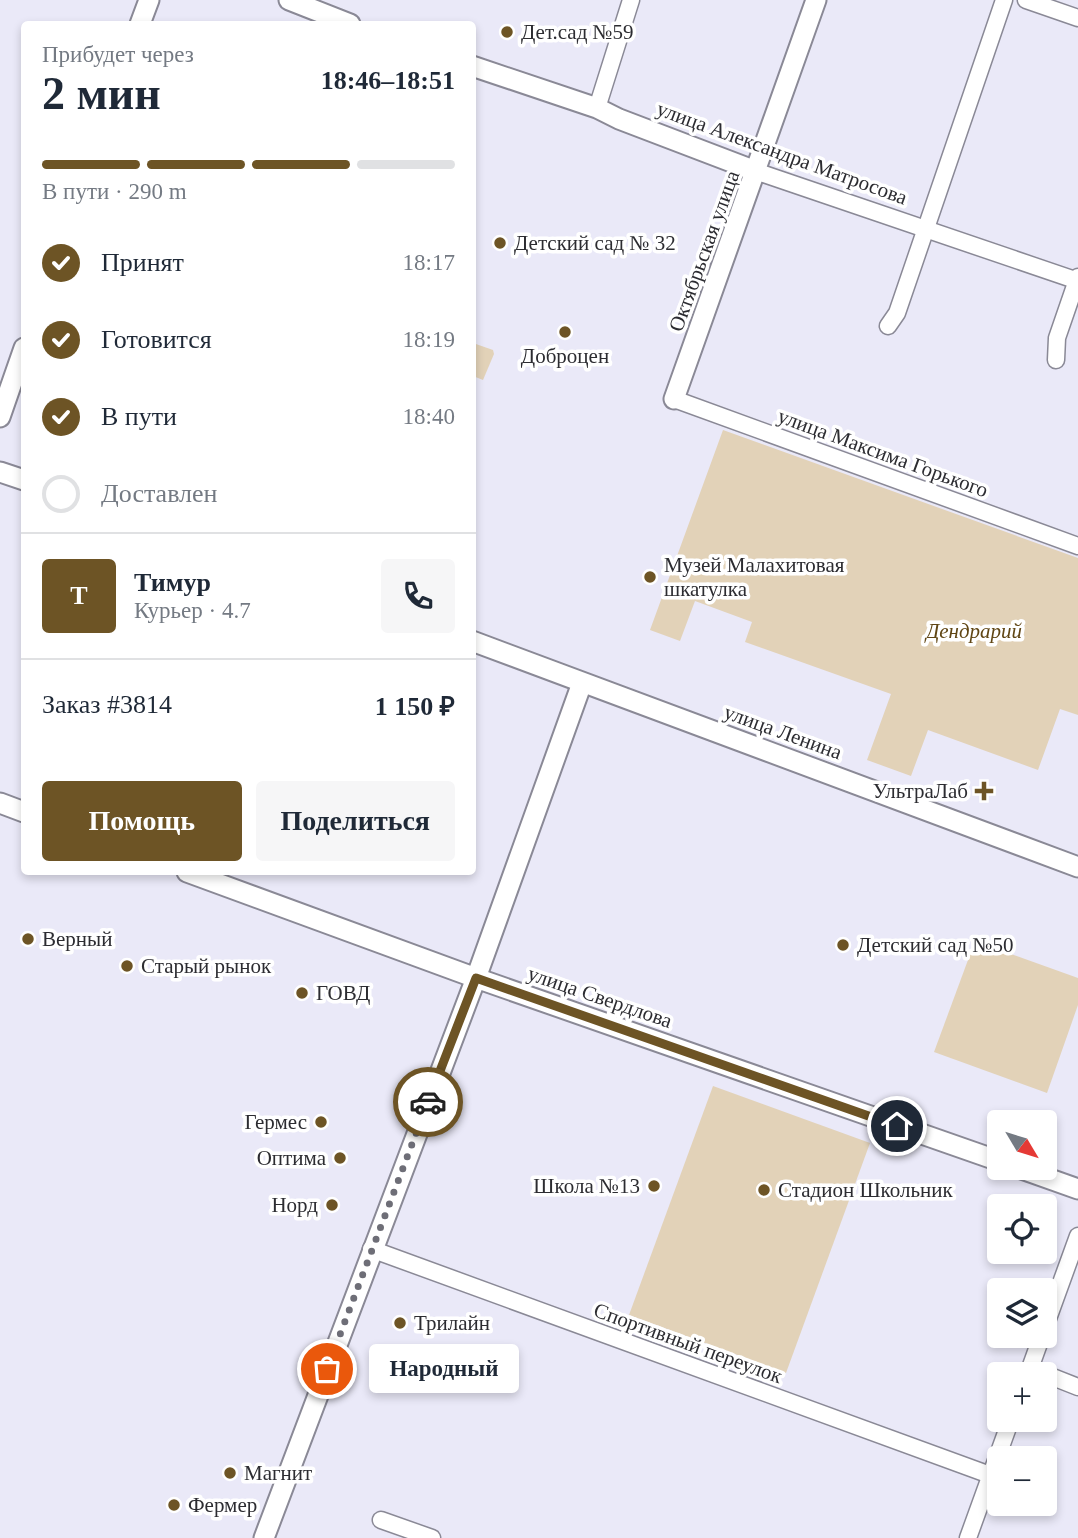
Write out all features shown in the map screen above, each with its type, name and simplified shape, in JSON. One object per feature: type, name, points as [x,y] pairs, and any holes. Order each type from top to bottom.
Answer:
[{"type":"street","points":[[141,21],[149,0]]},
{"type":"street","points":[[289,0],[342,21]]},
{"type":"street","points":[[597,108],[631,0]]},
{"type":"street","name":"Октябрьская улица","points":[[674,399],[758,172],[817,0]]},
{"type":"street","points":[[888,326],[897,313],[1004,0]]},
{"type":"street","points":[[1026,0],[1078,18]]},
{"type":"street","name":"улица Александра Матросова","points":[[476,67],[597,108],[758,172],[1078,280]]},
{"type":"street","points":[[1056,360],[1057,338],[1078,280]]},
{"type":"street","points":[[0,416],[21,356]]},
{"type":"street","name":"улица Максима Горького","points":[[674,399],[1078,547]]},
{"type":"street","points":[[0,472],[21,479]]},
{"type":"street","name":"улица Ленина","points":[[476,643],[1078,867]]},
{"type":"street","points":[[264,1538],[371,1249],[476,978],[582,683]]},
{"type":"street","points":[[0,803],[21,811]]},
{"type":"street","name":"улица Свердлова","points":[[195,875],[476,978],[987,1157]]},
{"type":"street","points":[[1053,1180],[1078,1189]]},
{"type":"street","points":[[1057,1294],[1078,1236]]},
{"type":"street","name":"Спортивный переулок","points":[[371,1249],[987,1474]]},
{"type":"street","points":[[1057,1380],[1078,1387]]},
{"type":"street","points":[[969,1538],[987,1484]]},
{"type":"street","points":[[381,1520],[432,1538]]},
{"type":"green space","points":[[476,344],[493,350],[494,354],[483,380],[476,377]]},
{"type":"green space","name":"Дендрарий","points":[[723,430],[1078,558],[1078,715],[1060,709],[1038,770],[928,730],[911,776],[867,760],[891,694],[745,642],[752,622],[695,601],[680,641],[650,630]]},
{"type":"green space","points":[[975,941],[1078,978],[1078,1005],[1047,1093],[934,1052]]},
{"type":"green space","name":"Стадион Школьник","points":[[713,1086],[870,1143],[786,1373],[629,1315]]},
{"type":"way so far","points":[[327,1369],[428,1102]]},
{"type":"place","name":"Дет.сад №59","points":[[507,32]]},
{"type":"place","name":"Детский сад № 32","points":[[500,243]]},
{"type":"place","name":"Доброцен","points":[[565,332]]},
{"type":"place","name":"Музей Малахитовая шкатулка","points":[[650,577]]},
{"type":"place","name":"УльтраЛаб","points":[[984,791]]},
{"type":"place","name":"Верный","points":[[28,939]]},
{"type":"place","name":"Детский сад №50","points":[[843,945]]},
{"type":"place","name":"Старый рынок","points":[[127,966]]},
{"type":"place","name":"ГОВД","points":[[302,993]]},
{"type":"place","name":"Гермес","points":[[321,1122]]},
{"type":"place","name":"Оптима","points":[[340,1158]]},
{"type":"place","name":"Школа №13","points":[[654,1186]]},
{"type":"place","name":"Стадион Школьник","points":[[764,1190]]},
{"type":"place","name":"Норд","points":[[332,1205]]},
{"type":"place","name":"Трилайн","points":[[400,1323]]},
{"type":"place","name":"Народный","points":[[327,1369]]},
{"type":"place","name":"Магнит","points":[[230,1473]]},
{"type":"place","name":"Фермер","points":[[174,1505]]},
{"type":"route","points":[[428,1102],[476,978],[897,1126]]}]
